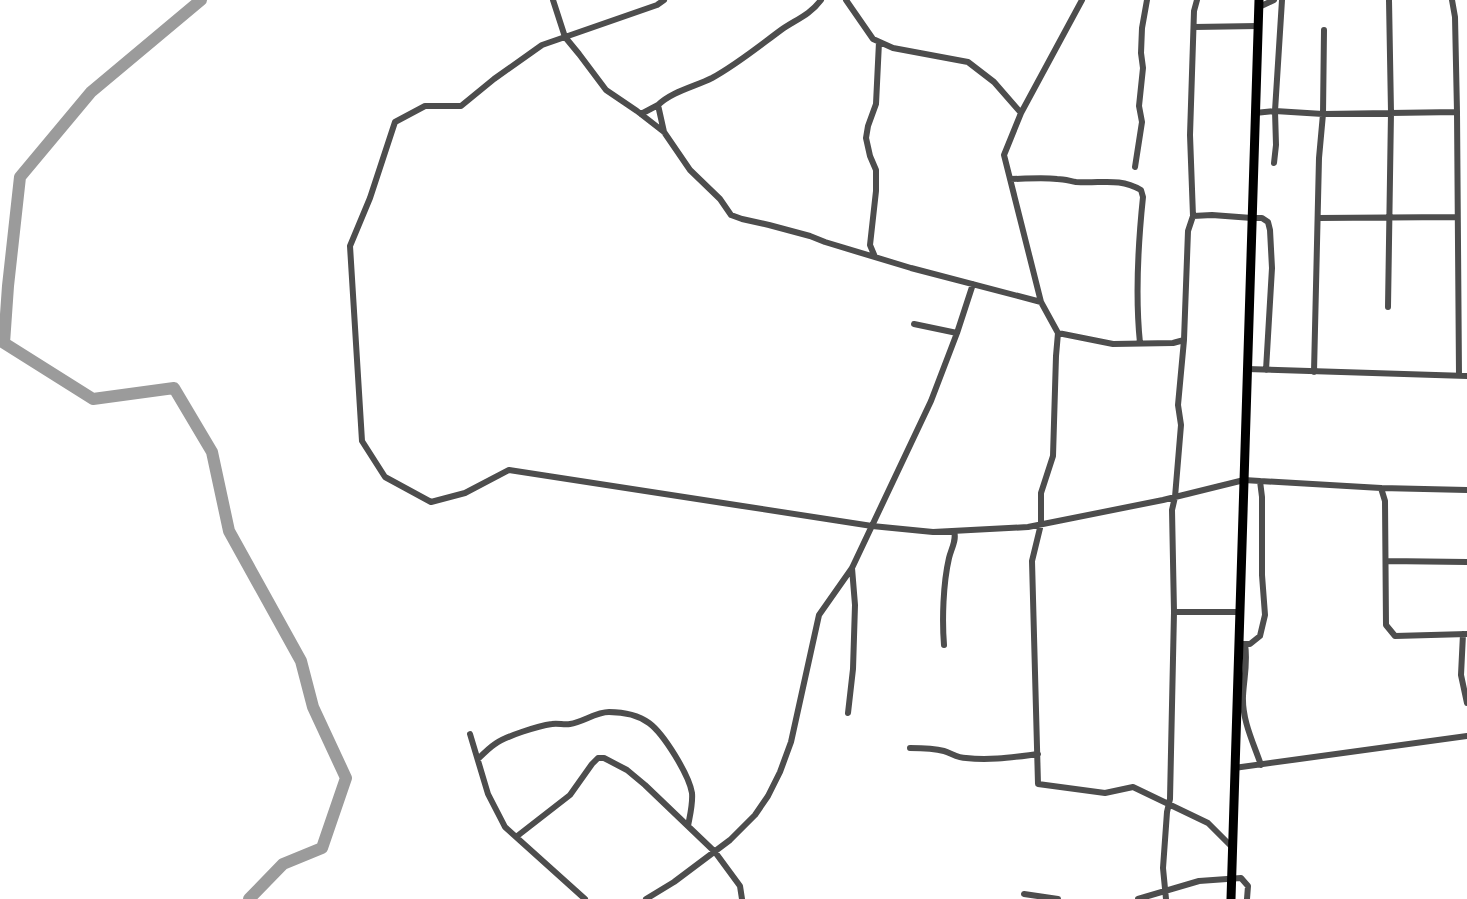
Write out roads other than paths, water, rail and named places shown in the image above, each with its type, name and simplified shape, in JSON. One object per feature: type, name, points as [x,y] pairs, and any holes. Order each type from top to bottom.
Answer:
[{"type":"highway","points":[[1231,899],[1234,768],[1242,644],[1239,612],[1259,4]]},
{"type":"street","points":[[553,0],[565,38],[606,90],[664,132],[690,170],[720,199],[732,215],[1041,302]]},
{"type":"street","points":[[664,0],[657,5],[542,45],[461,106],[425,106],[395,122],[370,198],[350,246],[362,441],[385,477],[431,502],[465,493],[509,470],[872,526],[933,532],[1028,527],[1175,497],[1244,480],[1381,488],[1467,490]]},
{"type":"street","points":[[641,114],[682,90],[729,68],[783,28],[798,21],[821,0]]},
{"type":"street","points":[[846,0],[873,39],[893,48],[968,62],[994,82],[1021,113]]},
{"type":"street","points":[[1082,0],[1021,113],[1004,155],[1041,302],[1058,333],[1053,456],[1041,493],[1041,524],[1032,561],[1038,784],[1105,793],[1133,788],[1208,823],[1232,847]]},
{"type":"street","points":[[1135,167],[1142,122],[1139,106],[1143,68],[1142,28],[1147,0]]},
{"type":"street","points":[[1166,895],[1163,868],[1170,799],[1174,612],[1172,510],[1181,425],[1178,405],[1184,340],[1188,231],[1193,216],[1190,135],[1194,11],[1197,0]]},
{"type":"street","points":[[1259,4],[1274,0]]},
{"type":"street","points":[[1274,163],[1282,0]]},
{"type":"street","points":[[1388,307],[1391,112],[1389,0]]},
{"type":"street","points":[[1452,0],[1455,17],[1457,112],[1459,375]]},
{"type":"street","points":[[1194,27],[1258,26]]},
{"type":"street","points":[[1314,372],[1324,30]]},
{"type":"street","points":[[875,257],[870,245],[876,170],[866,138],[876,104],[879,42]]},
{"type":"street","points":[[658,105],[664,132]]},
{"type":"street","points":[[1256,113],[1275,111],[1323,114],[1457,112]]},
{"type":"street","points":[[1010,179],[1056,178],[1086,182],[1113,181],[1141,190],[1143,196],[1137,309],[1140,343]]},
{"type":"street","points":[[1193,216],[1212,214],[1263,218],[1268,222],[1272,268],[1266,370]]},
{"type":"street","points":[[1318,218],[1457,217]]},
{"type":"street","points":[[646,899],[674,882],[730,840],[755,815],[768,796],[791,742],[819,615],[852,568],[931,401],[973,284]]},
{"type":"street","points":[[914,324],[957,333]]},
{"type":"street","points":[[1058,333],[1113,344],[1173,343],[1184,340]]},
{"type":"street","points":[[1247,369],[1467,376]]},
{"type":"street","points":[[1260,481],[1265,615],[1260,636],[1250,644],[1242,644],[1247,658],[1243,698],[1246,723],[1261,765]]},
{"type":"street","points":[[1381,488],[1385,501],[1386,626],[1395,636],[1465,634],[1461,675],[1467,704]]},
{"type":"street","points":[[944,645],[943,614],[946,578],[948,560],[956,535],[954,531]]},
{"type":"street","points":[[1386,561],[1467,562]]},
{"type":"street","points":[[848,713],[855,615],[852,568]]},
{"type":"street","points":[[1174,612],[1239,612]]},
{"type":"street","points":[[478,759],[496,743],[546,725],[573,724],[606,712],[636,716],[649,723],[657,731],[686,774],[692,795],[688,826]]},
{"type":"street","points":[[470,734],[488,794],[508,831],[585,899]]},
{"type":"street","points":[[1234,768],[1467,736]]},
{"type":"street","points":[[910,748],[944,751],[956,757],[968,759],[1038,754]]},
{"type":"street","points":[[516,837],[570,795],[592,764],[598,758],[604,758],[627,770],[645,785],[715,852],[740,886],[742,899]]},
{"type":"street","points":[[1138,899],[1166,895],[1199,881],[1241,878],[1248,886],[1248,899]]},
{"type":"street","points":[[1024,894],[1058,899]]},
{"type":"waterway","points":[[201,0],[91,92],[20,177],[4,343],[93,399],[174,388],[212,452],[229,531],[301,661],[313,707],[346,778],[322,848],[283,864],[249,899]]}]
